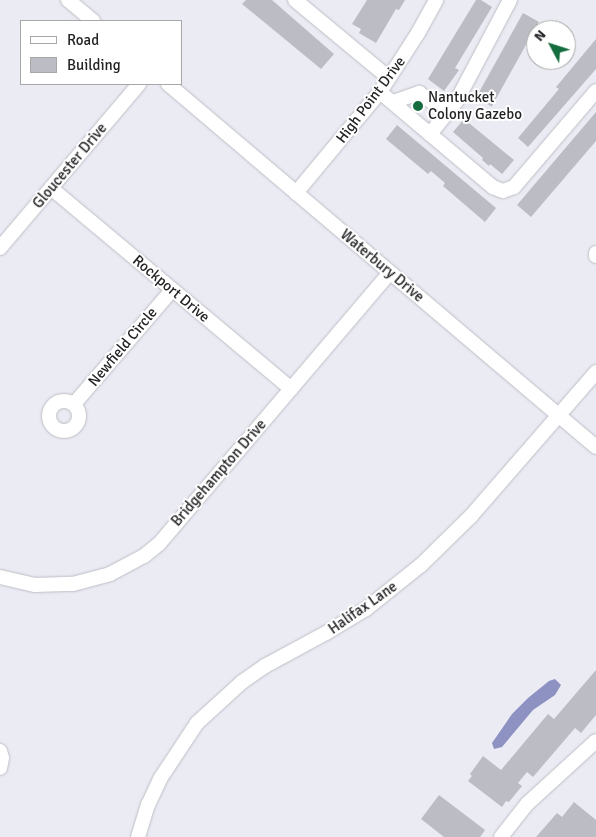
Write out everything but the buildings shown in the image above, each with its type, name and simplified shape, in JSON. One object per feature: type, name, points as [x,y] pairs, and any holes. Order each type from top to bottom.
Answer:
[{"type":"street","points":[[68,0],[92,20]]},
{"type":"street","points":[[295,0],[389,78]]},
{"type":"street","name":"High Point Drive","points":[[296,193],[380,92],[436,0]]},
{"type":"street","points":[[430,134],[460,94],[510,0]]},
{"type":"street","name":"Gloucester Drive","points":[[0,248],[138,85]]},
{"type":"street","name":"Waterbury Drive","points":[[169,85],[596,447]]},
{"type":"street","points":[[380,92],[493,187],[498,190],[509,190],[514,187],[596,91]]},
{"type":"street","points":[[393,102],[411,94],[419,93],[448,112]]},
{"type":"street","name":"Rockport Drive","points":[[51,188],[291,389]]},
{"type":"street","name":"Bridgehampton Drive","points":[[0,576],[35,584],[73,584],[110,574],[144,556],[159,544],[390,273]]},
{"type":"street","name":"Newfield Circle","points":[[74,404],[172,290]]},
{"type":"street","name":"Halifax Lane","points":[[138,837],[148,805],[160,779],[197,723],[242,682],[265,666],[326,634],[366,609],[407,576],[471,516],[596,372]]},
{"type":"street","points":[[501,837],[532,799],[596,740]]},
{"type":"street","points":[[0,751],[2,758],[0,768]]},
{"type":"water","points":[[555,679],[561,685],[555,695],[533,710],[502,747],[494,749],[492,743],[512,714],[528,698],[549,681]]},
{"type":"place","name":"Nantucket Colony Gazebo","points":[[418,106]]}]
